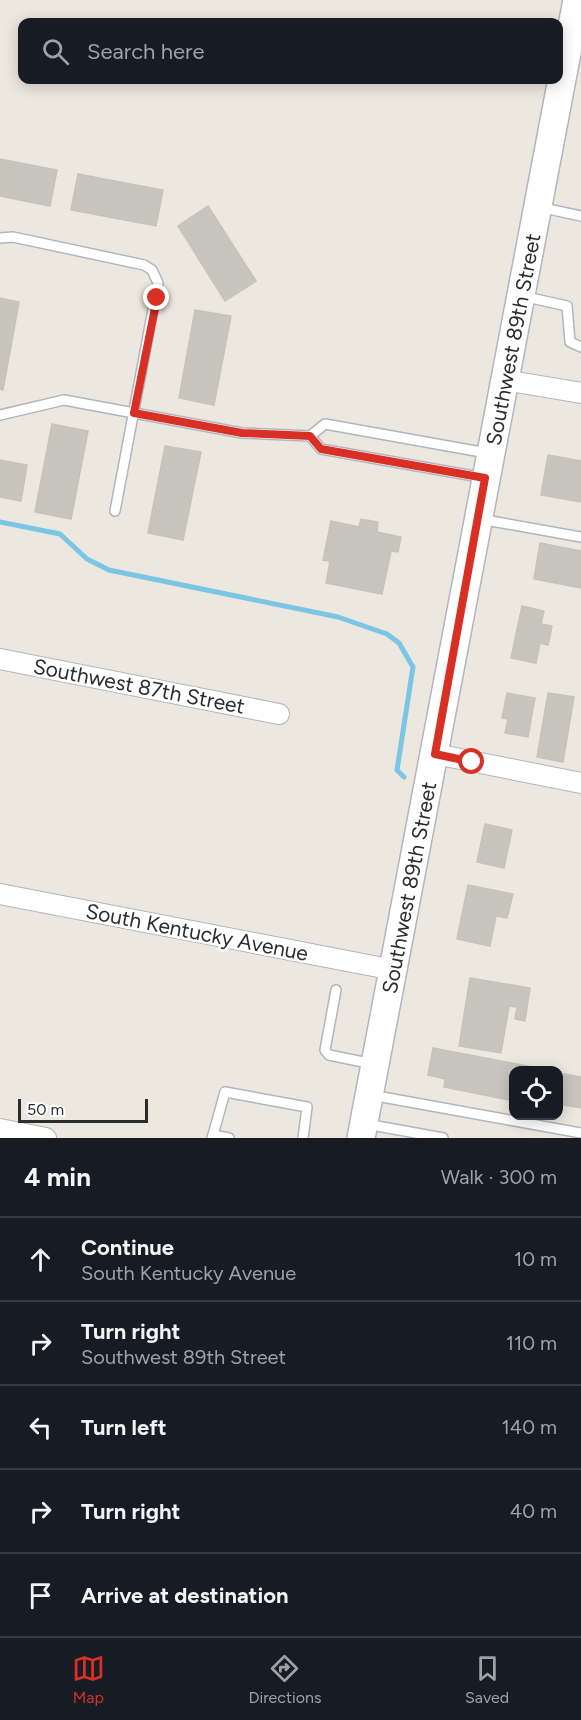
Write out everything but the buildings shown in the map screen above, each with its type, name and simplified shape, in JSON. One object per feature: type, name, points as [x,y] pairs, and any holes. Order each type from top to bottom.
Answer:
[{"type":"main road","name":"Southwest 89th Street","points":[[563,72],[577,0]]},
{"type":"main road","name":"Southwest 89th Street","points":[[363,1131],[561,84]]},
{"type":"street","points":[[504,380],[581,393]]},
{"type":"street","name":"Southwest 87th Street","points":[[0,659],[279,714]]},
{"type":"street","points":[[435,754],[581,783]]},
{"type":"street","name":"South Kentucky Avenue","points":[[0,894],[394,970]]},
{"type":"street","points":[[0,1129],[46,1138]]},
{"type":"lane","points":[[537,207],[581,216]]},
{"type":"lane","points":[[0,238],[13,237],[144,264],[152,270],[158,283],[115,511]]},
{"type":"lane","points":[[520,295],[567,306],[570,342],[581,346]]},
{"type":"lane","points":[[0,415],[9,415],[64,400],[242,433],[310,436],[325,424],[487,465]]},
{"type":"lane","points":[[310,436],[321,449],[487,465]]},
{"type":"lane","points":[[477,518],[581,537]]},
{"type":"lane","points":[[336,990],[325,1050],[329,1055],[375,1064]]},
{"type":"lane","points":[[229,1138],[213,1137],[225,1092],[307,1107],[303,1138]]},
{"type":"lane","points":[[369,1095],[581,1133]]},
{"type":"lane","points":[[363,1131],[443,1138]]},
{"type":"waterway","points":[[0,522],[60,534],[87,559],[109,570],[338,617],[387,634],[399,643],[413,667],[397,770],[404,777]]},
{"type":"route","points":[[157,298],[134,413],[242,433],[310,436],[321,449],[485,478],[435,754],[472,762]]}]
